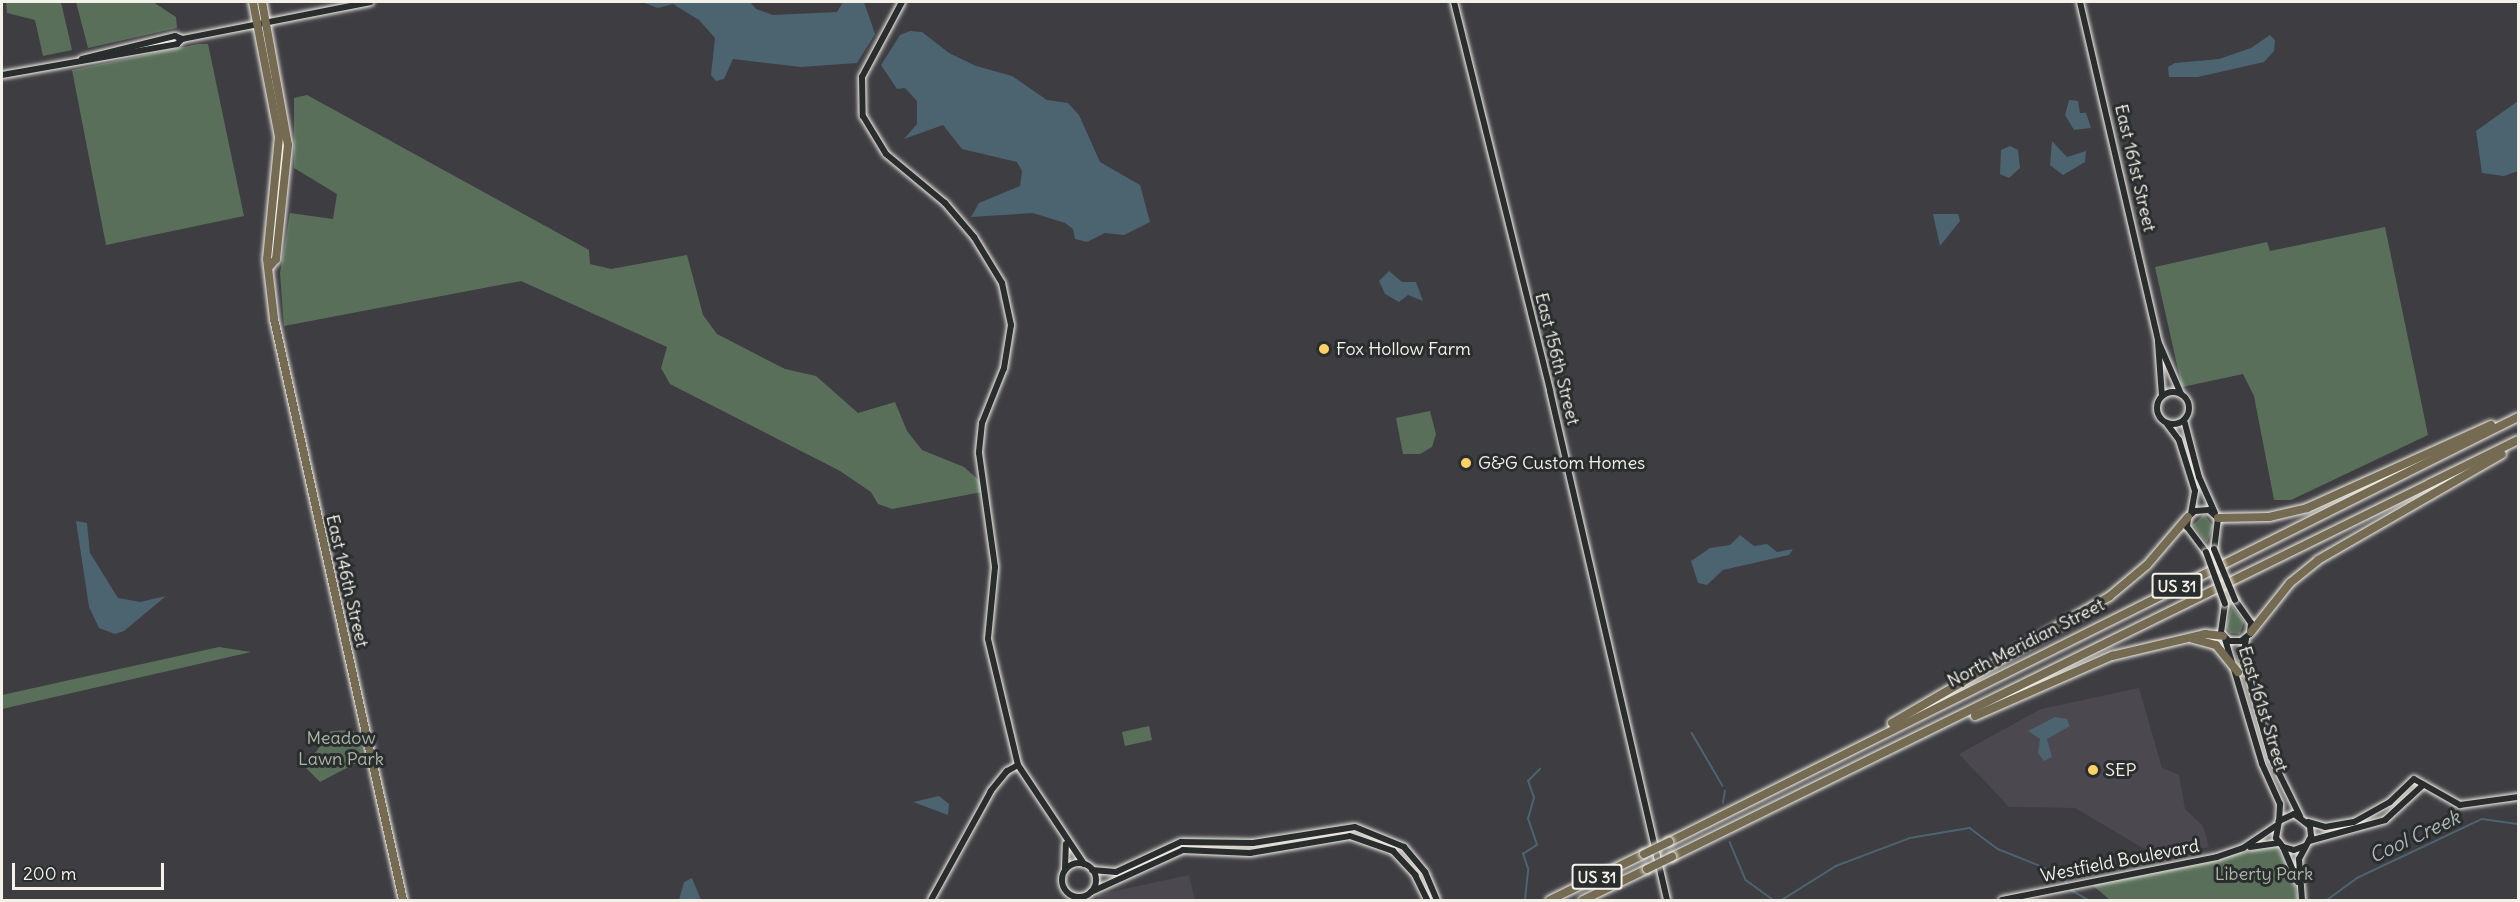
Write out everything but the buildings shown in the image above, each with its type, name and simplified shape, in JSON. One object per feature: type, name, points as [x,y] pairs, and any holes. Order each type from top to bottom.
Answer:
[{"type":"highway","points":[[2217,516],[2269,517],[2307,508],[2518,415]]},
{"type":"highway","name":"North Meridian Street","points":[[1550,900],[2518,415]]},
{"type":"highway","points":[[2248,636],[2290,583],[2318,560],[2518,442]]},
{"type":"highway","name":"North Meridian Street","points":[[1583,900],[1881,757],[2518,442]]},
{"type":"highway","points":[[1836,758],[2110,596],[2147,565],[2189,515]]},
{"type":"highway","points":[[1881,757],[2103,660],[2209,633],[2224,638]]},
{"type":"highway","points":[[2183,639],[2216,645],[2238,672]]},
{"type":"main road","points":[[253,2],[262,23]]},
{"type":"main road","points":[[262,2],[262,23]]},
{"type":"main road","name":"East 146th Street","points":[[262,23],[288,145],[276,259],[270,266],[275,326],[403,900]]},
{"type":"street","points":[[2,75],[82,59],[177,44],[182,39],[370,2]]},
{"type":"street","points":[[902,2],[862,77],[863,116],[886,154],[963,222],[994,268],[1008,301],[1010,346],[982,423],[979,453],[995,567],[988,639],[1018,765],[1066,843],[1092,870],[1116,872],[1181,842],[1253,843],[1355,827],[1404,847],[1425,872],[1437,900]]},
{"type":"street","name":"East 156th Street","points":[[1454,2],[1550,391],[1667,900]]},
{"type":"street","name":"East 161st Street","points":[[2080,2],[2158,341],[2162,397]]},
{"type":"street","name":"East 161st Street","points":[[2158,341],[2181,394]]},
{"type":"street","points":[[2181,394],[2189,407],[2184,420],[2199,477],[2217,516],[2214,549],[2235,600],[2250,619],[2248,636],[2224,638],[2219,625],[2226,604],[2206,552],[2189,531],[2189,515],[2195,491],[2179,440],[2157,410],[2162,397],[2181,394]]},
{"type":"street","points":[[2167,423],[2184,420]]},
{"type":"street","points":[[2189,515],[2204,509],[2217,516]]},
{"type":"street","name":"East 161st Street","points":[[2248,636],[2243,657],[2274,768],[2300,816]]},
{"type":"street","name":"East 161st Street","points":[[2224,638],[2238,672],[2262,764],[2280,804],[2277,824]]},
{"type":"street","points":[[931,900],[991,791],[1007,771],[1018,765]]},
{"type":"street","points":[[2300,888],[2281,845],[2277,824],[2288,815],[2300,816],[2308,822],[2325,827],[2354,822],[2390,802],[2414,779],[2460,805],[2518,797]]},
{"type":"street","points":[[2281,845],[2294,850],[2307,843],[2385,820],[2423,785]]},
{"type":"street","points":[[2302,900],[2299,860],[2307,843],[2308,822]]},
{"type":"street","name":"Westfield Boulevard","points":[[2243,848],[2277,824]]},
{"type":"street","points":[[1066,843],[1063,887],[1072,898],[1087,896],[1183,850],[1250,853],[1350,836],[1394,851],[1415,875],[1427,900]]},
{"type":"street","name":"Westfield Boulevard","points":[[2002,900],[2243,848],[2281,845]]},
{"type":"street","points":[[1065,871],[1073,864],[1084,864]]},
{"type":"street","points":[[1087,896],[1095,881],[1092,870]]},
{"type":"shaded area","points":[[2139,688],[2162,768],[2179,775],[2185,809],[2203,826],[2209,847],[2158,857],[2075,808],[2009,807],[1959,754],[2041,709]]},
{"type":"shaded area","points":[[1189,875],[1195,900],[1097,900],[1097,895]]},
{"type":"green space","points":[[6,2],[61,2],[72,50],[43,56],[35,20],[7,13]]},
{"type":"green space","points":[[76,2],[153,2],[176,17],[177,28],[88,48]]},
{"type":"green space","points":[[198,44],[208,44],[244,216],[106,245],[72,70]]},
{"type":"green space","points":[[307,95],[589,250],[590,264],[611,269],[687,255],[703,315],[717,334],[785,369],[816,376],[858,413],[895,402],[907,431],[922,450],[964,467],[981,482],[982,492],[892,509],[878,504],[871,492],[840,471],[670,384],[661,368],[667,347],[521,281],[284,326],[280,273],[290,213],[333,219],[337,194],[294,168],[294,98]]},
{"type":"green space","points":[[2385,227],[2428,435],[2291,500],[2274,500],[2254,396],[2243,374],[2182,387],[2155,267],[2267,242],[2270,251]]},
{"type":"green space","points":[[1430,411],[1436,434],[1432,447],[1420,454],[1403,454],[1396,418]]},
{"type":"green space","points":[[2204,514],[2213,526],[2207,543],[2193,525]]},
{"type":"green space","points":[[2232,606],[2244,622],[2240,634],[2230,633],[2226,627]]},
{"type":"green space","points":[[219,647],[251,652],[2,709],[2,695]]},
{"type":"green space","points":[[1149,726],[1152,740],[1125,746],[1122,732]]},
{"type":"green space","name":"Meadow Lawn Park","points":[[352,730],[358,735],[364,759],[320,782],[305,767],[331,731]]},
{"type":"green space","name":"Liberty Park","points":[[2276,846],[2293,876],[2298,900],[2110,900],[2090,883]]},
{"type":"water","points":[[642,2],[750,2],[756,9],[773,15],[837,12],[843,2],[864,2],[875,34],[857,63],[801,67],[733,59],[724,79],[716,81],[711,75],[715,38],[699,20],[673,4],[658,8]]},
{"type":"water","points":[[910,31],[922,32],[949,53],[976,66],[1012,76],[1047,100],[1068,103],[1079,115],[1100,162],[1140,185],[1150,222],[1124,235],[1105,233],[1087,242],[1075,239],[1073,229],[1065,223],[1033,213],[971,217],[979,203],[1020,186],[1022,171],[1017,162],[962,149],[943,125],[904,139],[917,124],[917,101],[905,88],[897,89],[881,65],[900,35]]},
{"type":"water","points":[[2270,35],[2275,40],[2274,51],[2264,62],[2198,77],[2169,77],[2168,67],[2175,63],[2219,59],[2251,48]]},
{"type":"water","points":[[2069,100],[2078,101],[2080,113],[2086,113],[2091,128],[2074,130],[2065,115]]},
{"type":"water","points":[[2518,101],[2518,171],[2504,176],[2482,173],[2476,131]]},
{"type":"water","points":[[2052,141],[2067,157],[2086,151],[2085,162],[2063,175],[2050,165]]},
{"type":"water","points":[[2010,146],[2018,150],[2020,168],[2009,178],[2000,174],[2001,150]]},
{"type":"water","points":[[1933,214],[1958,214],[1960,221],[1940,246]]},
{"type":"water","points":[[1389,271],[1402,282],[1416,282],[1423,301],[1408,295],[1399,302],[1385,294],[1379,281]]},
{"type":"water","points":[[76,521],[87,523],[90,553],[118,598],[140,602],[166,596],[124,631],[115,634],[99,628],[89,607]]},
{"type":"water","points":[[1740,535],[1754,546],[1767,544],[1777,552],[1793,549],[1789,555],[1723,570],[1707,585],[1698,583],[1691,561],[1710,548],[1730,545]]},
{"type":"water","points":[[2055,717],[2067,719],[2070,726],[2047,739],[2052,757],[2044,761],[2038,753],[2040,739],[2028,731]]},
{"type":"water","points":[[939,796],[949,804],[948,815],[913,802]]},
{"type":"water","points":[[692,878],[701,900],[679,900],[684,882]]},
{"type":"waterway","points":[[1692,733],[1723,786]]},
{"type":"waterway","points":[[1525,900],[1528,869],[1523,854],[1537,845],[1528,819],[1534,798],[1528,781],[1540,769]]},
{"type":"waterway","points":[[1723,803],[1725,791]]},
{"type":"waterway","name":"Cool Creek","points":[[2327,900],[2357,878],[2482,819],[2518,824]]},
{"type":"waterway","name":"Cool Creek","points":[[1782,900],[1836,866],[1910,838],[1970,828],[1998,849],[2058,873],[2067,883]]},
{"type":"waterway","points":[[1730,842],[1746,880],[1774,900]]},
{"type":"waterway","name":"Cool Creek","points":[[2071,890],[2088,900]]},
{"type":"place","name":"Fox Hollow Farm","points":[[1324,349]]},
{"type":"place","name":"G&G Custom Homes","points":[[1466,463]]},
{"type":"place","name":"SEP","points":[[2093,770]]}]
